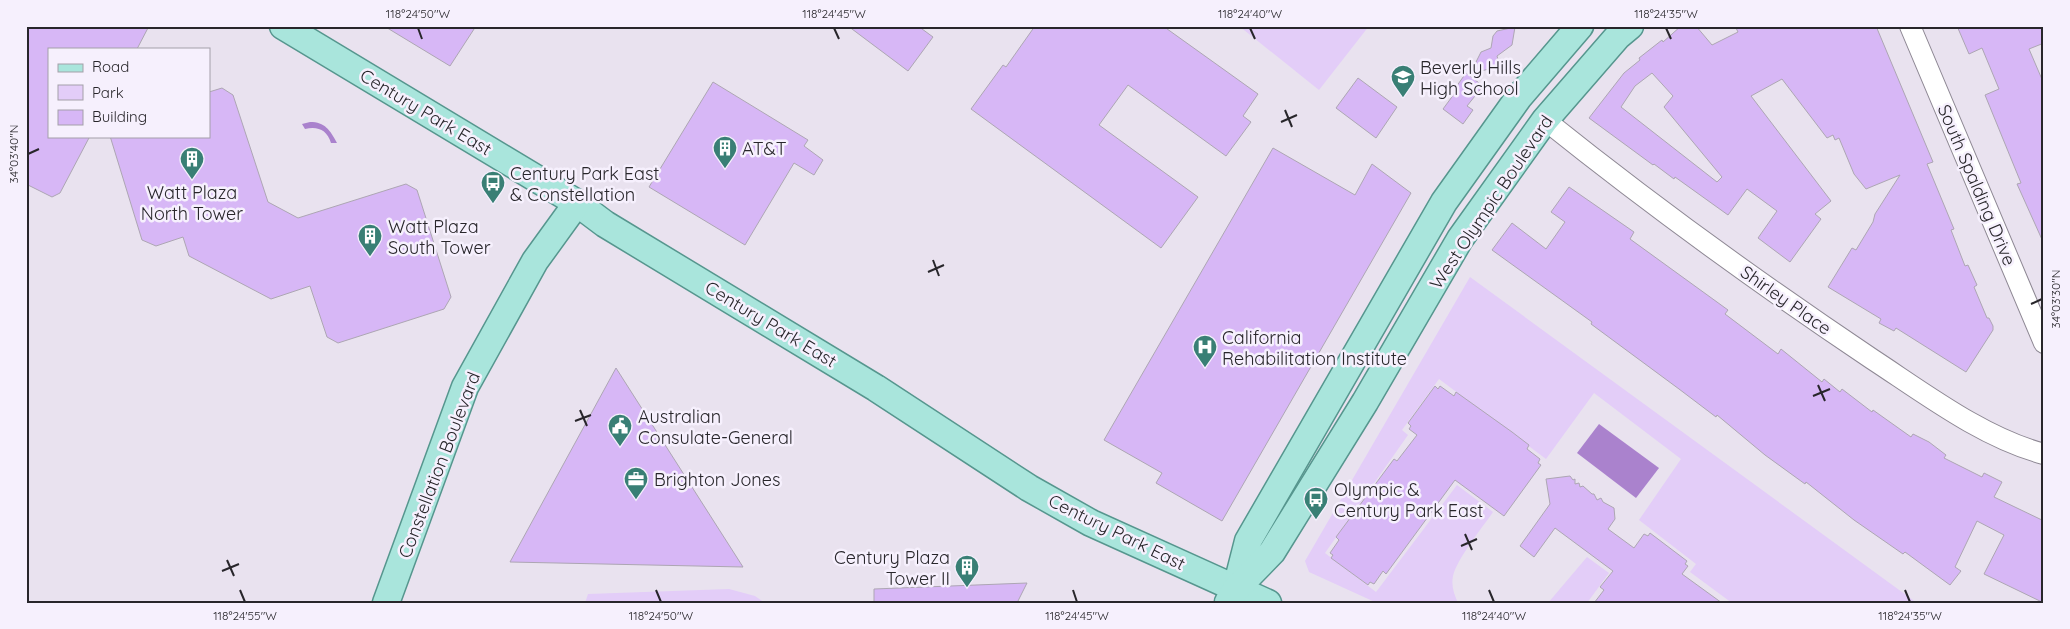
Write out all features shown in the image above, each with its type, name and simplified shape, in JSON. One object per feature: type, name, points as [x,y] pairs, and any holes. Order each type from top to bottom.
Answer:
[{"type":"main road","name":"Century Park East","points":[[283,26],[577,203],[605,224],[906,406],[1029,488],[1091,523],[1232,596],[1268,603]]},
{"type":"main road","name":"West Olympic Boulevard","points":[[1232,596],[1248,541],[1440,209],[1519,97],[1580,26]]},
{"type":"main road","name":"West Olympic Boulevard","points":[[1232,596],[1272,552],[1373,389],[1456,247],[1545,120],[1618,36],[1630,26]]},
{"type":"main road","name":"Constellation Boulevard","points":[[386,603],[465,387],[535,261],[577,203]]},
{"type":"street","name":"South Spalding Drive","points":[[1910,26],[2044,343]]},
{"type":"street","name":"Shirley Place","points":[[1545,120],[1661,212],[1780,298],[1978,426],[2032,451],[2044,454]]},
{"type":"green space","points":[[1239,26],[1369,26],[1319,90]]},
{"type":"green space","points":[[1470,277],[1917,603],[1732,603],[1690,572],[1696,564],[1639,520],[1681,459],[1594,393],[1546,459],[1439,379],[1402,430],[1408,435],[1325,553],[1376,592],[1457,485],[1493,512],[1455,569],[1452,583],[1458,603],[1377,603],[1309,572],[1305,561]]},
{"type":"green space","points":[[1587,557],[1609,573],[1587,603],[1548,603]]},
{"type":"green space","points":[[729,589],[755,596],[765,603],[585,603],[588,594]]},
{"type":"shaded area","points":[[310,122],[323,125],[332,134],[337,143],[331,143],[327,135],[321,130],[314,128],[305,129],[302,124]]},
{"type":"shaded area","points":[[1599,424],[1659,468],[1636,498],[1577,453]]},
{"type":"building","points":[[26,26],[149,26],[138,48],[48,48],[48,138],[89,138],[60,193],[52,197],[26,184]]},
{"type":"building","points":[[384,26],[476,26],[450,66]]},
{"type":"building","points":[[848,26],[918,26],[933,37],[908,71]]},
{"type":"building","points":[[1035,26],[1163,26],[1258,94],[1243,116],[1251,122],[1226,156],[1128,85],[1099,125],[1198,197],[1161,248],[971,109],[1003,65],[1006,67]]},
{"type":"building","points":[[1681,26],[1696,26],[1712,45],[1738,32],[1735,26],[1876,26],[1933,162],[1927,164],[1954,229],[1951,230],[1965,266],[1968,265],[1977,285],[1974,287],[1987,318],[1989,318],[1993,326],[1993,330],[1966,372],[1896,328],[1894,331],[1879,323],[1881,319],[1828,287],[1852,248],[1856,250],[1873,222],[1875,214],[1900,175],[1866,189],[1854,174],[1839,138],[1835,140],[1833,135],[1827,138],[1782,79],[1751,96],[1831,201],[1815,214],[1821,219],[1790,262],[1758,238],[1777,211],[1747,189],[1728,215],[1675,177],[1674,179],[1653,165],[1589,118],[1624,73],[1640,60],[1639,58],[1662,40],[1663,42]],"holes":[[[1652,73],[1673,96],[1664,107],[1722,177],[1717,182],[1621,107],[1635,86]]]},
{"type":"building","points":[[1957,26],[2044,26],[2044,43],[2029,49],[2044,84],[2044,244],[2017,184],[2021,183],[1985,95],[1999,89],[1982,48],[1969,54]]},
{"type":"building","points":[[1515,27],[1512,45],[1497,56],[1500,66],[1470,74],[1481,52],[1491,48],[1493,36],[1497,31]]},
{"type":"building","points":[[1466,73],[1483,86],[1467,106],[1473,110],[1463,124],[1443,109],[1457,90],[1456,87]]},
{"type":"building","points":[[1358,78],[1397,107],[1376,138],[1336,108]]},
{"type":"building","name":"AT&T","points":[[713,82],[808,140],[804,146],[823,160],[814,175],[794,163],[745,245],[649,187]]},
{"type":"building","points":[[222,88],[233,95],[268,202],[298,218],[406,184],[417,190],[451,297],[444,309],[338,343],[327,337],[310,286],[271,299],[189,256],[183,237],[156,246],[142,240],[111,138],[210,138],[210,92]]},
{"type":"building","points":[[1273,148],[1355,195],[1372,164],[1411,193],[1222,521],[1156,483],[1162,473],[1104,440]]},
{"type":"building","points":[[1569,187],[1634,232],[1630,239],[1728,310],[1725,314],[1778,354],[1781,349],[1822,382],[1824,379],[1840,392],[1842,389],[1872,412],[1873,410],[1911,437],[1913,434],[1929,442],[1946,455],[1944,458],[1982,477],[1984,473],[2002,482],[1994,497],[2044,521],[2044,603],[1984,574],[2004,535],[1977,521],[1955,567],[1961,571],[1950,585],[1905,552],[1903,554],[1854,520],[1806,482],[1805,484],[1765,455],[1717,415],[1716,417],[1591,324],[1592,322],[1492,250],[1512,223],[1546,249],[1565,222],[1551,212]]},
{"type":"building","points":[[616,368],[743,567],[510,562]]},
{"type":"building","points":[[1435,386],[1438,389],[1440,386],[1454,396],[1456,392],[1512,432],[1529,445],[1527,449],[1540,459],[1538,463],[1541,465],[1504,516],[1455,480],[1386,574],[1383,571],[1374,584],[1370,582],[1368,585],[1331,558],[1333,555],[1330,553],[1339,540],[1336,537],[1394,459],[1397,461],[1417,435],[1409,429],[1411,426],[1408,423]]},
{"type":"building","points":[[1570,476],[1573,480],[1575,479],[1575,484],[1579,483],[1580,487],[1583,486],[1594,494],[1597,500],[1601,498],[1603,502],[1614,508],[1615,519],[1608,529],[1634,548],[1644,534],[1648,536],[1650,533],[1687,561],[1685,564],[1688,566],[1682,574],[1722,603],[1594,603],[1604,590],[1600,587],[1613,571],[1555,528],[1534,557],[1520,546],[1550,504],[1546,479]]},
{"type":"building","name":"Century Plaza Tower II","points":[[1027,583],[1017,603],[874,603],[874,589]]},
{"type":"place","name":"Beverly Hills High School","points":[[1403,98]]},
{"type":"place","name":"AT&T","points":[[725,169]]},
{"type":"place","name":"Watt Plaza North Tower","points":[[192,180]]},
{"type":"place","name":"Century Park East & Constellation","points":[[493,204]]},
{"type":"place","name":"Watt Plaza South Tower","points":[[370,257]]},
{"type":"place","name":"California Rehabilitation Institute","points":[[1205,368]]},
{"type":"place","name":"Australian Consulate-General","points":[[620,447]]},
{"type":"place","name":"Brighton Jones","points":[[636,500]]},
{"type":"place","name":"Olympic & Century Park East","points":[[1316,520]]},
{"type":"place","name":"Century Plaza Tower II","points":[[967,588]]}]
